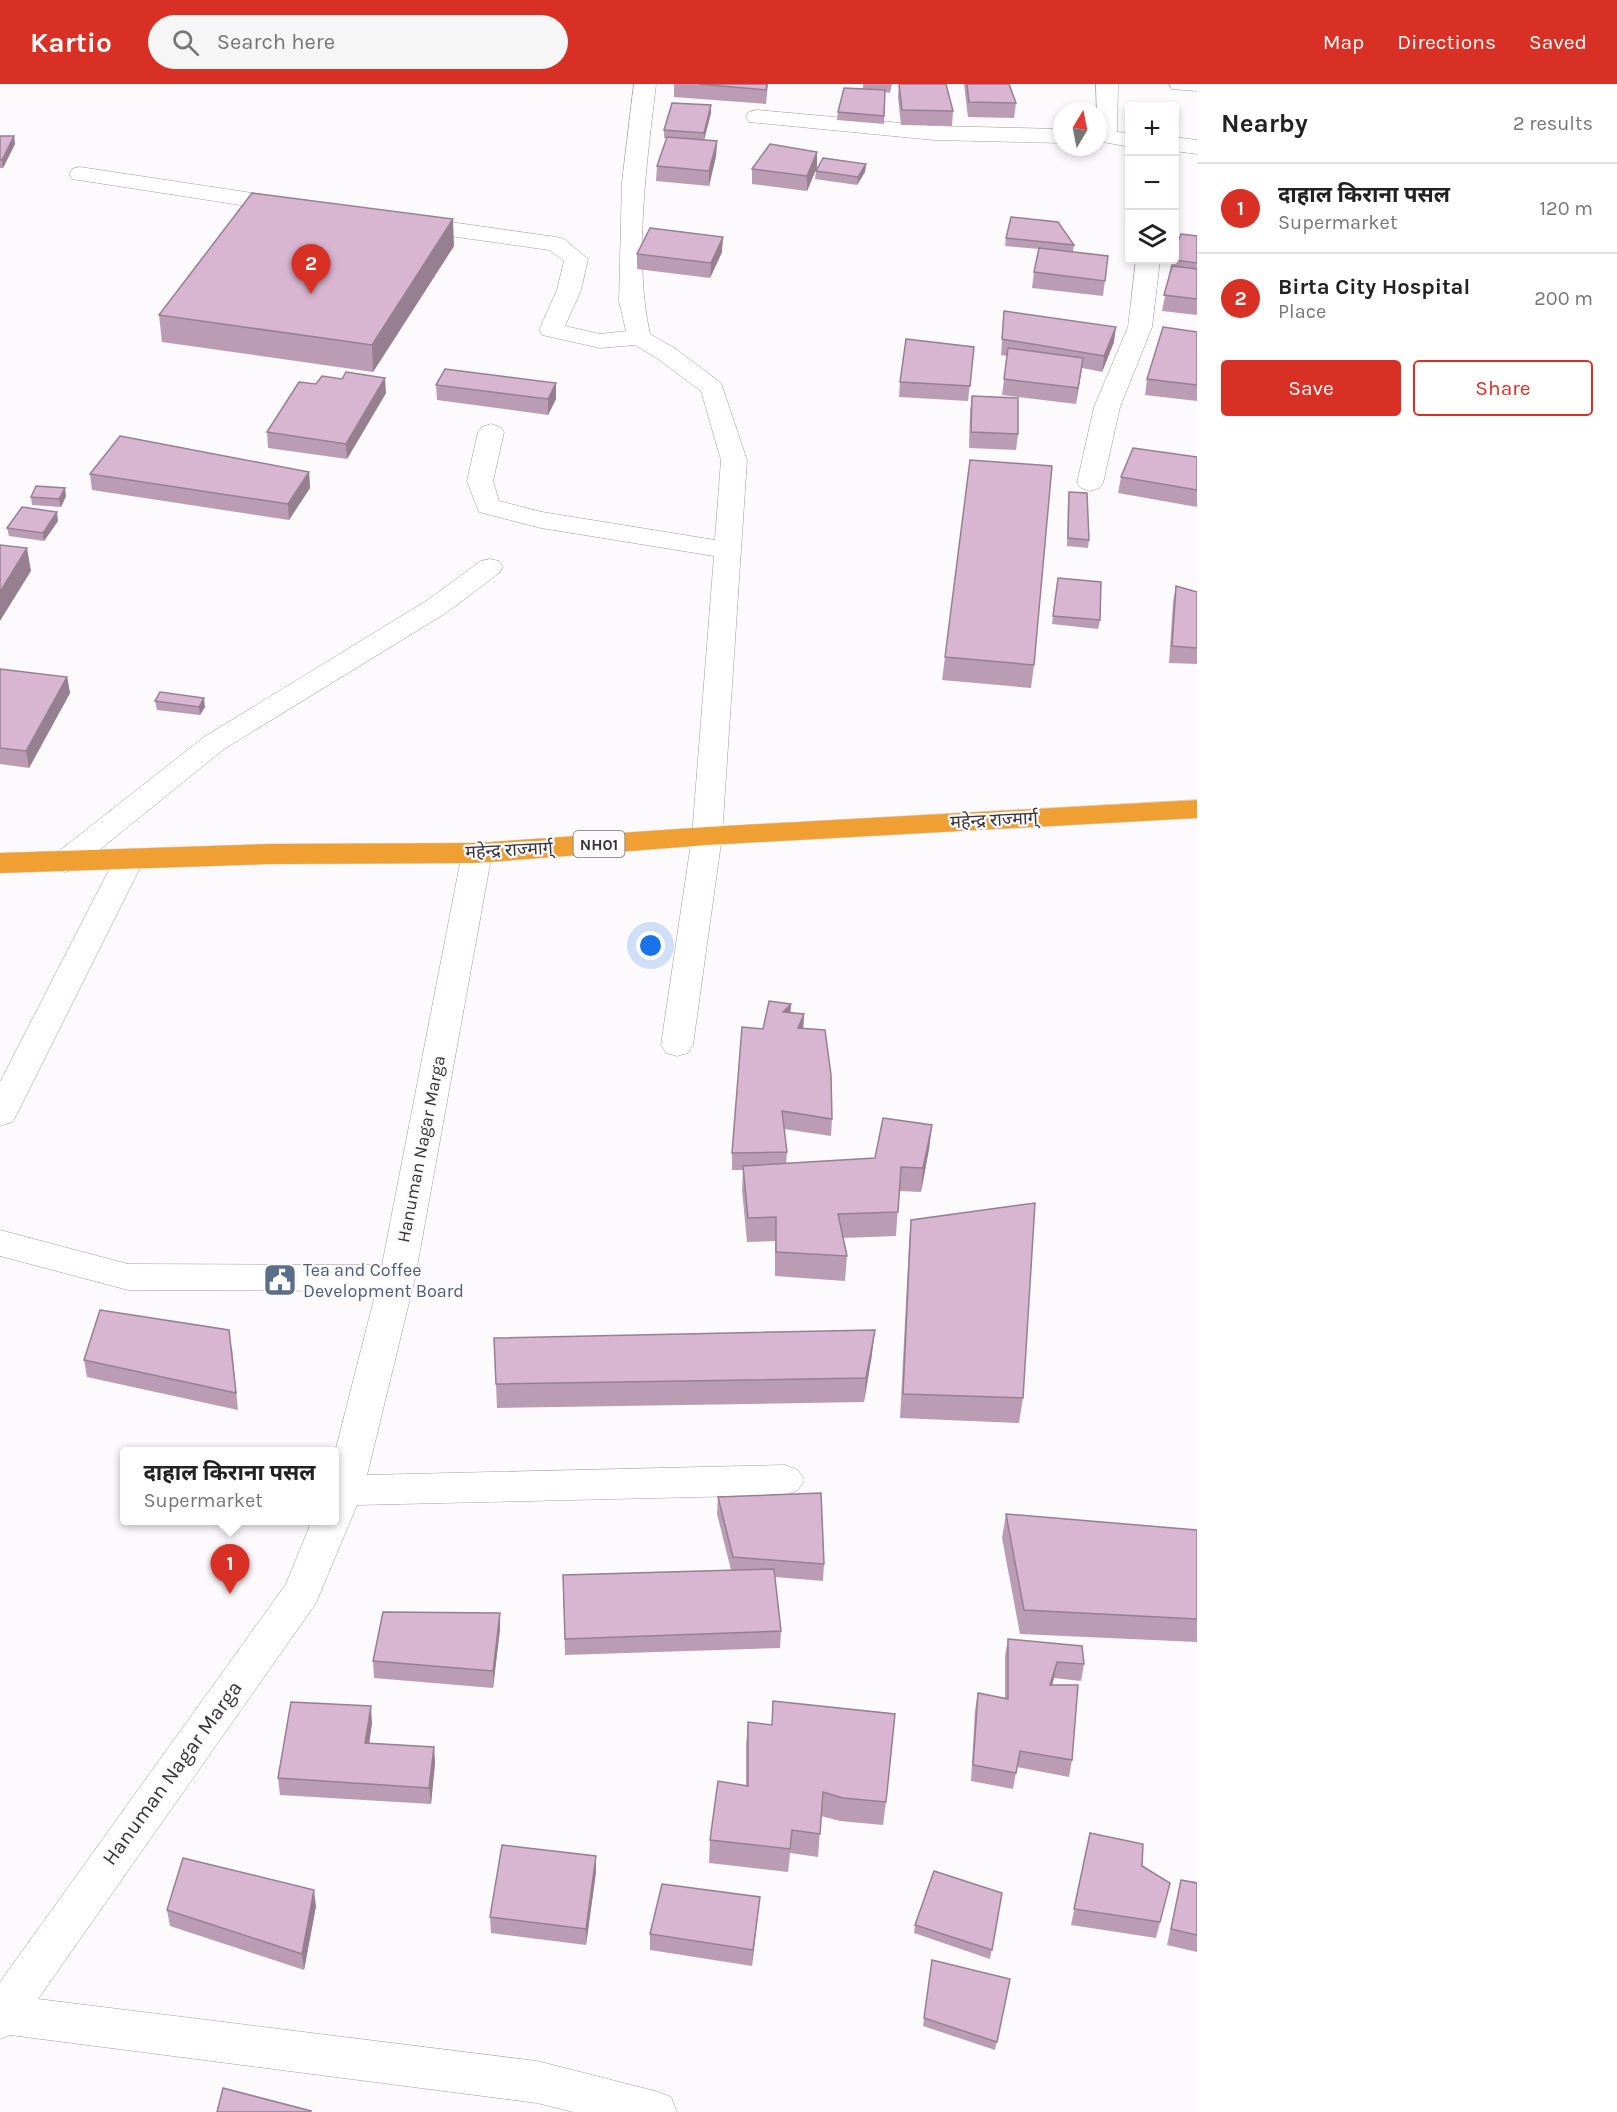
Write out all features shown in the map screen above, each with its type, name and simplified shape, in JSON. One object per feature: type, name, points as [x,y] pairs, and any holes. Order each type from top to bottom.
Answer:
[{"type":"highway","name":"महेन्द्र राज्मार्ग्","points":[[0,862],[65,862],[269,854],[477,853],[707,836],[1197,809]]},
{"type":"street","points":[[639,337],[631,301],[632,194],[645,84]]},
{"type":"street","points":[[1105,102],[1107,84]]},
{"type":"street","points":[[1180,84],[1197,85]]},
{"type":"street","points":[[757,117],[934,133],[1053,136]]},
{"type":"street","points":[[1107,138],[1125,139]]},
{"type":"street","points":[[1179,145],[1197,147]]},
{"type":"street","points":[[80,174],[312,208]]},
{"type":"street","points":[[382,219],[556,244],[576,260],[569,290],[551,330],[600,340],[639,337],[667,354],[712,388],[734,460],[707,836],[677,1046]]},
{"type":"street","points":[[1090,483],[1107,407],[1151,328],[1148,264]]},
{"type":"street","points":[[491,432],[480,481],[488,506],[541,520],[729,550]]},
{"type":"street","points":[[65,862],[214,743],[436,607],[490,567]]},
{"type":"street","name":"Hanuman Nagar Marga","points":[[339,1500],[397,1278],[477,853]]},
{"type":"street","points":[[0,1114],[129,860]]},
{"type":"street","points":[[0,1243],[128,1277],[397,1278]]},
{"type":"street","points":[[339,1508],[785,1480]]},
{"type":"street","name":"Hanuman Nagar Marga","points":[[1,2016],[302,1592],[330,1525]]},
{"type":"street","points":[[1,2016],[537,2082],[655,2112]]},
{"type":"building","points":[[699,84],[767,84],[766,90]]},
{"type":"building","points":[[899,84],[946,84],[953,111],[902,110]]},
{"type":"building","points":[[967,84],[1009,84],[1016,103],[969,102]]},
{"type":"building","points":[[844,88],[885,90],[884,116],[838,112]]},
{"type":"building","points":[[672,103],[711,105],[704,133],[664,130]]},
{"type":"building","points":[[0,136],[14,136],[2,160],[0,160]]},
{"type":"building","points":[[667,137],[717,141],[709,171],[657,166]]},
{"type":"building","points":[[770,144],[817,152],[807,176],[752,169]]},
{"type":"building","points":[[823,158],[866,164],[858,177],[816,171]]},
{"type":"building","points":[[252,193],[453,219],[372,345],[159,315]]},
{"type":"building","points":[[1011,217],[1058,222],[1074,245],[1006,238]]},
{"type":"building","points":[[650,228],[723,237],[711,263],[637,254]]},
{"type":"building","points":[[1181,234],[1197,236],[1197,263],[1179,261]]},
{"type":"building","points":[[1039,248],[1108,256],[1105,281],[1034,272]]},
{"type":"building","points":[[1172,266],[1197,269],[1197,299],[1164,295]]},
{"type":"building","points":[[1004,311],[1116,327],[1104,356],[1002,339]]},
{"type":"building","points":[[1163,327],[1197,332],[1197,385],[1147,379]]},
{"type":"building","points":[[906,339],[974,347],[970,386],[900,382]]},
{"type":"building","points":[[1008,348],[1083,358],[1078,388],[1004,379]]},
{"type":"building","points":[[445,369],[556,383],[548,399],[436,385]]},
{"type":"building","points":[[346,372],[385,378],[346,444],[267,432],[299,382],[316,384],[322,376],[342,379]]},
{"type":"building","points":[[972,396],[1018,398],[1018,434],[971,432]]},
{"type":"building","points":[[120,436],[309,472],[288,504],[90,474]]},
{"type":"building","points":[[1133,448],[1197,457],[1197,490],[1121,477]]},
{"type":"building","points":[[970,460],[1052,466],[1034,665],[945,657]]},
{"type":"building","points":[[36,486],[65,488],[59,499],[31,497]]},
{"type":"building","points":[[1069,492],[1087,493],[1089,540],[1068,538]]},
{"type":"building","points":[[22,507],[57,512],[43,533],[7,528]]},
{"type":"building","points":[[0,545],[27,548],[0,592]]},
{"type":"building","points":[[1058,578],[1101,582],[1100,620],[1053,616]]},
{"type":"building","points":[[1176,586],[1197,592],[1197,648],[1172,646]]},
{"type":"building","points":[[0,669],[67,677],[26,751],[0,748]]},
{"type":"building","points":[[160,692],[204,698],[199,707],[155,701]]},
{"type":"building","points":[[769,1001],[791,1004],[783,1012],[804,1014],[798,1028],[825,1030],[831,1075],[832,1119],[782,1111],[787,1152],[732,1153],[742,1027],[763,1029]]},
{"type":"building","points":[[883,1118],[932,1125],[923,1168],[901,1167],[898,1212],[838,1214],[847,1256],[776,1252],[776,1217],[748,1218],[743,1166],[875,1158]]},
{"type":"building","points":[[1035,1203],[1023,1398],[903,1394],[911,1220]]},
{"type":"building","points":[[100,1310],[229,1330],[236,1393],[84,1360]]},
{"type":"building","points":[[875,1330],[866,1378],[496,1384],[494,1338]]},
{"type":"building","points":[[821,1493],[824,1564],[733,1557],[718,1497]]},
{"type":"building","points":[[1006,1514],[1197,1530],[1197,1619],[1024,1610]]},
{"type":"building","points":[[774,1569],[781,1631],[565,1639],[563,1575]]},
{"type":"building","points":[[383,1612],[500,1613],[493,1671],[373,1661]]},
{"type":"building","points":[[1008,1639],[1082,1646],[1084,1664],[1057,1662],[1050,1685],[1078,1685],[1072,1760],[1020,1751],[1016,1773],[973,1765],[978,1693],[1008,1699]]},
{"type":"building","points":[[773,1701],[895,1714],[886,1802],[843,1798],[823,1792],[820,1834],[792,1830],[790,1849],[710,1840],[718,1781],[748,1786],[748,1722],[772,1725]]},
{"type":"building","points":[[291,1702],[371,1706],[365,1743],[434,1747],[429,1788],[278,1778]]},
{"type":"building","points":[[1090,1833],[1143,1844],[1142,1866],[1170,1883],[1160,1922],[1074,1909]]},
{"type":"building","points":[[502,1845],[596,1856],[586,1929],[490,1917]]},
{"type":"building","points":[[183,1858],[314,1890],[302,1954],[167,1910]]},
{"type":"building","points":[[934,1871],[1002,1893],[992,1950],[915,1925]]},
{"type":"building","points":[[1181,1880],[1197,1883],[1197,1935],[1171,1929]]},
{"type":"building","points":[[662,1884],[760,1897],[753,1950],[650,1934]]},
{"type":"building","points":[[932,1960],[1010,1979],[997,2042],[924,2018]]},
{"type":"building","points":[[223,2088],[311,2111],[217,2112]]},
{"type":"place","name":"Birta City Hospital","points":[[311,294]]},
{"type":"place","name":"Tea and Coffee Development Board","points":[[280,1280]]},
{"type":"place","name":"दाहाल किराना पसल","points":[[230,1594]]}]
